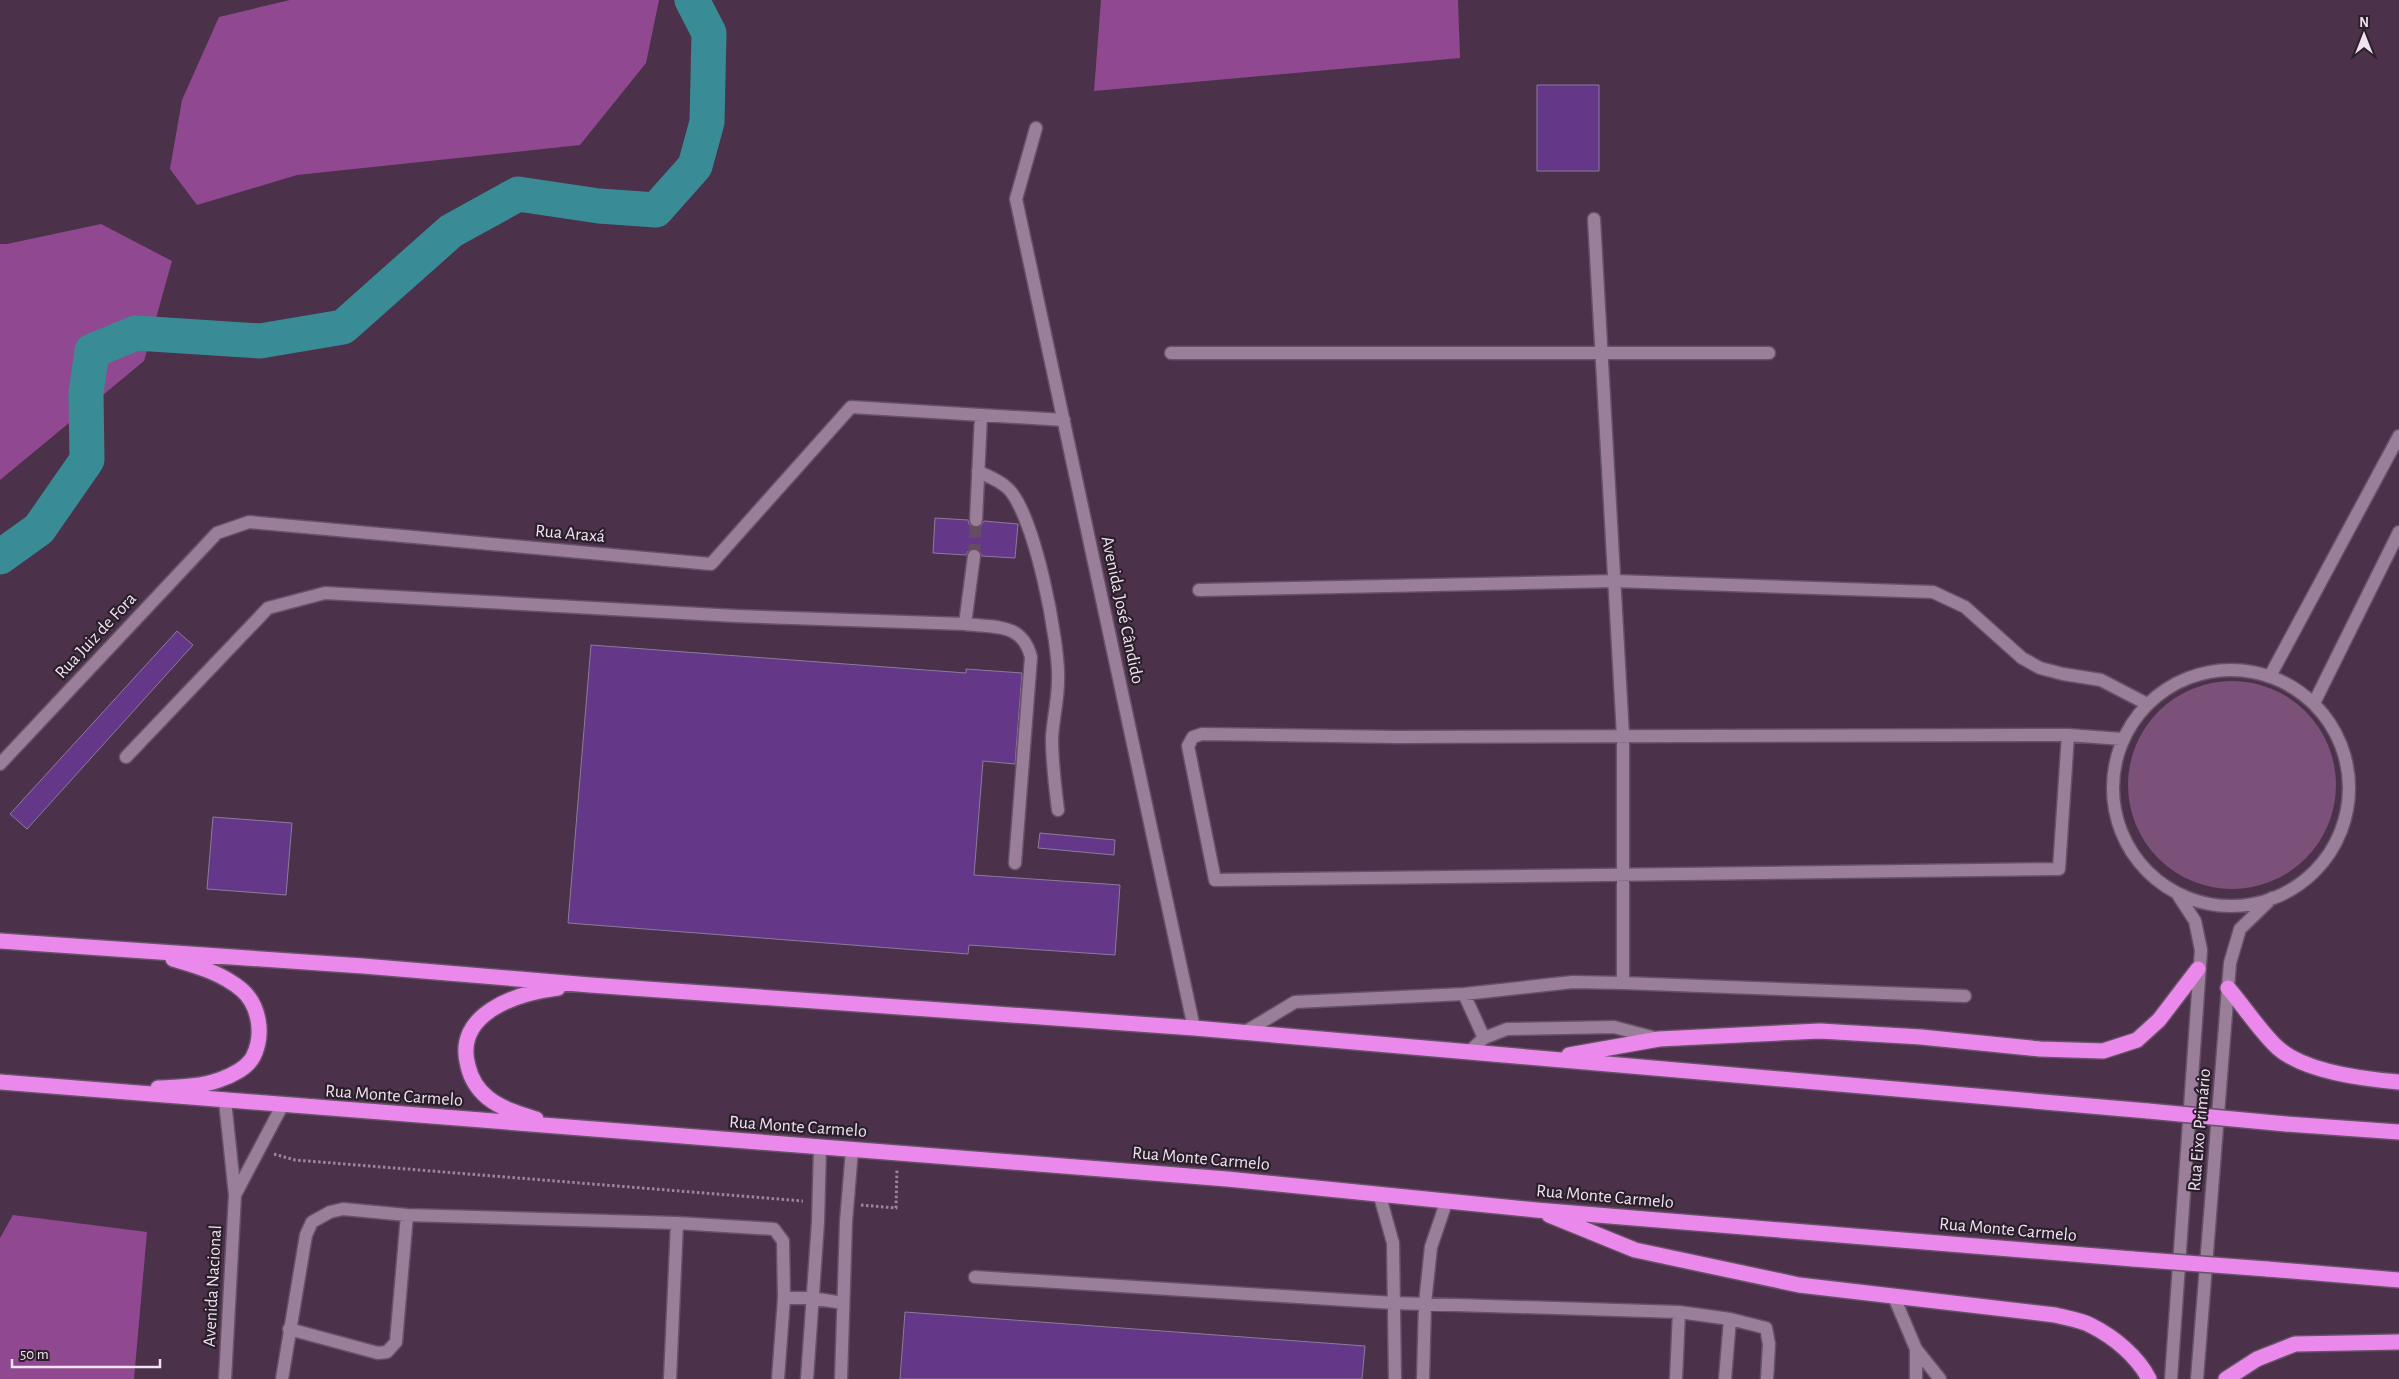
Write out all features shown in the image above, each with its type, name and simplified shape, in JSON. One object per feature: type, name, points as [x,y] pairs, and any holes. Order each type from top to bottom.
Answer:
[{"type":"highway","points":[[0,941],[363,966],[590,985],[1245,1032],[2286,1124],[2399,1132]]},
{"type":"highway","points":[[117,1092],[218,1081],[239,1071],[252,1058],[258,1042],[259,1024],[254,1005],[243,991],[228,980],[205,969],[158,954],[127,949]]},
{"type":"highway","points":[[1552,1058],[1659,1039],[1820,1031],[1921,1037],[2040,1049],[2103,1051],[2137,1040],[2159,1020],[2198,969]]},
{"type":"highway","points":[[562,1127],[512,1112],[488,1098],[472,1081],[466,1058],[469,1035],[480,1017],[500,1003],[525,994],[590,985]]},
{"type":"highway","points":[[2228,988],[2278,1048],[2314,1068],[2361,1078],[2399,1082]]},
{"type":"highway","name":"Rua Monte Carmelo","points":[[0,1082],[1379,1193],[1536,1210],[2399,1280]]},
{"type":"highway","points":[[1536,1210],[1635,1250],[1799,1285],[1894,1297],[1993,1306],[2055,1315],[2091,1325],[2124,1348],[2144,1369],[2149,1379]]},
{"type":"highway","points":[[2226,1379],[2256,1359],[2295,1344],[2399,1342]]},
{"type":"street","name":"Avenida José Cândido","points":[[1036,128],[1016,199],[1194,1028]]},
{"type":"street","points":[[1594,219],[1623,736],[1623,983]]},
{"type":"street","points":[[1171,353],[1602,351],[1769,353]]},
{"type":"street","name":"Rua Araxá","points":[[217,532],[249,522],[711,564],[851,407],[981,415]]},
{"type":"street","points":[[976,520],[981,415],[1064,420]]},
{"type":"street","points":[[2270,676],[2399,436]]},
{"type":"street","points":[[978,471],[1006,486],[1020,504],[1032,533],[1056,647],[1058,681],[1052,736],[1052,766],[1058,810]]},
{"type":"street","name":"Rua Juiz de Fora","points":[[0,764],[217,532]]},
{"type":"street","points":[[2314,703],[2399,532]]},
{"type":"street","points":[[965,624],[974,556]]},
{"type":"street","points":[[1200,590],[1614,581],[1933,592],[1965,607],[2022,658],[2040,668],[2101,680],[2147,704]]},
{"type":"street","points":[[126,757],[268,608],[325,593],[736,616],[965,624],[1014,631],[1022,636],[1028,644],[1031,657],[1014,862]]},
{"type":"street","points":[[2226,670],[2270,676],[2314,703],[2341,741],[2351,787],[2342,833],[2316,872],[2272,898],[2227,908],[2178,895],[2142,868],[2118,829],[2112,784],[2122,739],[2147,704],[2184,680],[2226,670]]},
{"type":"street","points":[[2068,735],[2059,869],[1624,873],[1215,880],[1188,746],[1193,737],[1202,734],[1623,736],[2068,735],[2122,739]]},
{"type":"street","name":"Rua Eixo Primário","points":[[2171,1379],[2198,969],[2201,950],[2195,921],[2178,895]]},
{"type":"street","name":"Rua Eixo Primário","points":[[2197,1379],[2230,963],[2240,929],[2272,898]]},
{"type":"street","points":[[1245,1032],[1295,1002],[1464,994],[1573,982],[1965,996]]},
{"type":"street","points":[[1464,994],[1484,1038]]},
{"type":"street","points":[[1470,1051],[1484,1038],[1507,1029],[1614,1027],[1659,1039]]},
{"type":"street","name":"Avenida Nacional","points":[[225,1101],[235,1195],[225,1379]]},
{"type":"street","name":"Avenida Nacional","points":[[235,1195],[282,1106]]},
{"type":"street","points":[[806,1379],[819,1202],[820,1148]]},
{"type":"street","points":[[841,1379],[847,1204],[852,1150]]},
{"type":"street","points":[[1379,1193],[1393,1243],[1395,1379]]},
{"type":"street","points":[[1423,1379],[1425,1304],[1432,1246],[1447,1200]]},
{"type":"street","points":[[282,1379],[306,1235],[312,1222],[330,1212],[343,1209],[407,1215],[677,1223],[774,1229],[782,1241],[784,1298],[778,1379]]},
{"type":"street","points":[[289,1328],[378,1353],[387,1352],[396,1342],[407,1215]]},
{"type":"street","points":[[670,1379],[677,1223]]},
{"type":"street","points":[[975,1277],[1394,1303],[1679,1312],[1730,1319],[1766,1328],[1769,1344],[1768,1379]]},
{"type":"street","points":[[1894,1297],[1916,1349],[1940,1379]]},
{"type":"street","points":[[784,1298],[811,1298],[843,1303]]},
{"type":"street","points":[[1676,1379],[1679,1312]]},
{"type":"street","points":[[1726,1379],[1730,1319]]},
{"type":"street","points":[[1916,1349],[1916,1379]]},
{"type":"path","points":[[259,1149],[295,1160],[819,1202]]},
{"type":"path","points":[[847,1204],[896,1208],[898,1154]]},
{"type":"shaded area","points":[[290,0],[659,0],[646,63],[580,145],[297,175],[197,205],[170,169],[182,100],[219,17]]},
{"type":"shaded area","points":[[1101,0],[1458,0],[1460,58],[1094,91]]},
{"type":"shaded area","points":[[101,224],[172,261],[144,361],[0,480],[0,244]]},
{"type":"shaded area","points":[[2222,681],[2242,681],[2262,685],[2281,693],[2306,711],[2319,727],[2328,745],[2336,775],[2332,815],[2328,825],[2319,843],[2306,859],[2290,872],[2262,885],[2242,889],[2222,889],[2202,885],[2183,877],[2166,866],[2151,851],[2140,834],[2132,815],[2128,795],[2128,775],[2132,755],[2140,736],[2151,719],[2166,704],[2183,693],[2202,685]]},
{"type":"shaded area","points":[[13,1215],[147,1232],[134,1379],[0,1379],[0,1238]]},
{"type":"building","points":[[1537,85],[1599,85],[1599,171],[1537,171]]},
{"type":"building","points":[[935,518],[968,520],[969,524],[975,528],[980,527],[984,521],[1018,524],[1015,558],[982,556],[979,550],[975,548],[968,551],[966,555],[933,553]]},
{"type":"building","points":[[177,631],[193,645],[27,829],[10,814]]},
{"type":"building","points":[[591,645],[966,673],[966,669],[1022,673],[1015,764],[983,761],[974,875],[1120,885],[1115,955],[969,945],[968,954],[568,923]]},
{"type":"building","points":[[213,817],[292,823],[286,895],[207,889]]},
{"type":"building","points":[[1040,833],[1115,840],[1114,855],[1038,848]]},
{"type":"building","points":[[905,1312],[1365,1346],[1362,1379],[900,1379]]},
{"type":"waterway","points":[[0,557],[39,529],[87,460],[86,393],[92,351],[136,333],[260,341],[343,327],[451,231],[518,194],[599,206],[656,210],[695,166],[707,122],[709,33],[692,0]]},
{"type":"tunnel","points":[[974,556],[976,520]]}]
